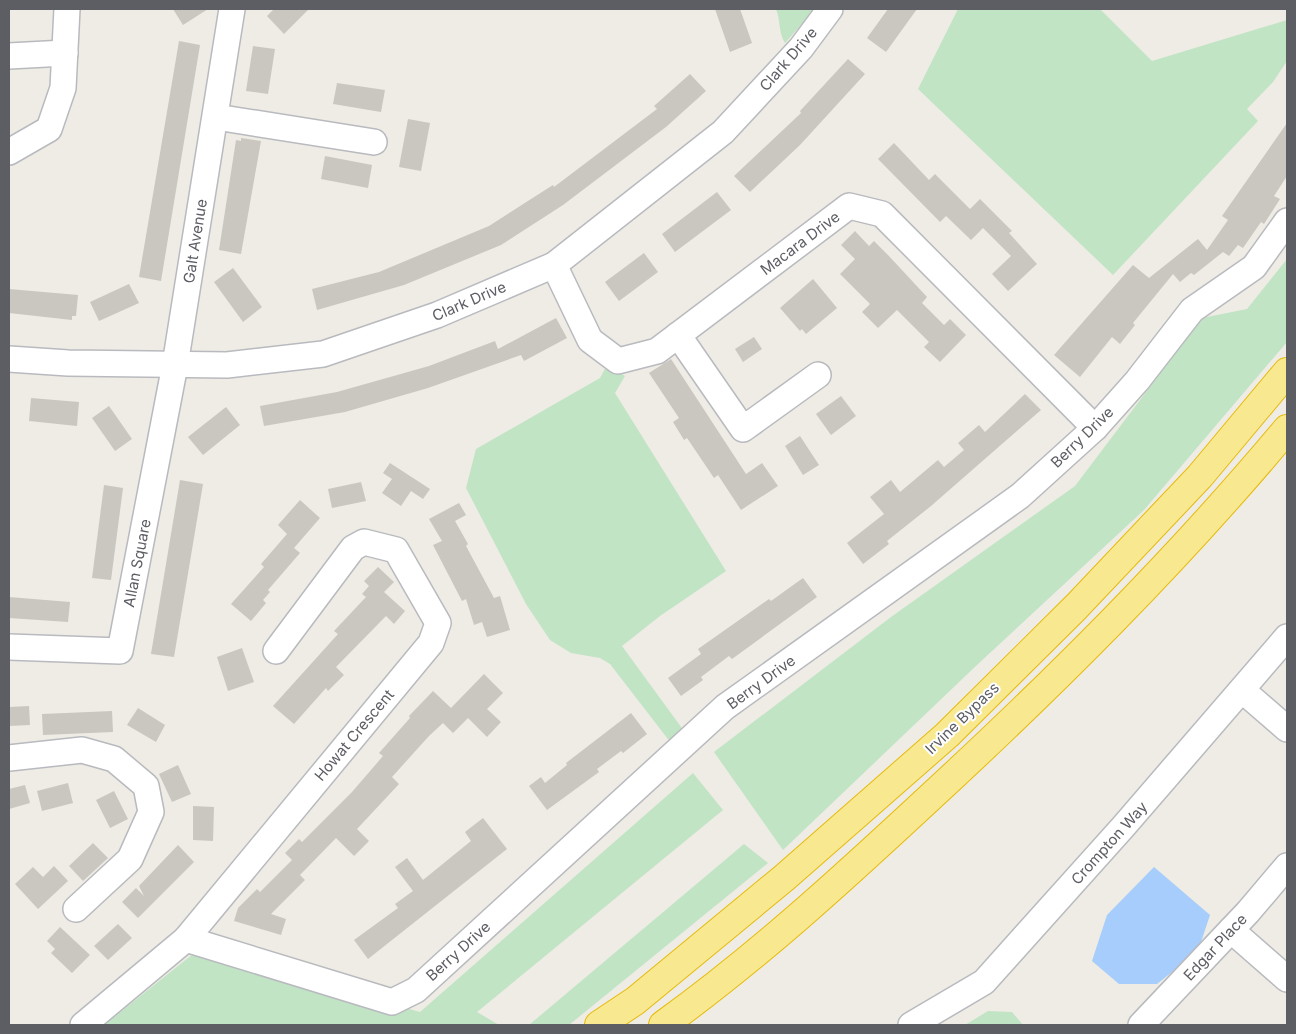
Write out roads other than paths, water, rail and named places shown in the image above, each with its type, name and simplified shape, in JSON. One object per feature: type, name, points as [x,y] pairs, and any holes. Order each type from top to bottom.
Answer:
[{"type":"highway","name":"Irvine Bypass","points":[[599,1025],[635,1001],[784,878],[947,735],[1076,607],[1200,476],[1287,372]]},
{"type":"highway","points":[[663,1025],[809,910],[980,752],[1100,636],[1244,481],[1287,429]]},
{"type":"street","points":[[9,152],[49,129],[63,88],[67,9]]},
{"type":"street","name":"Galt Avenue","points":[[175,365],[232,9]]},
{"type":"street","name":"Clark Drive","points":[[9,359],[227,365],[323,354],[437,315],[554,265],[723,132],[801,48],[830,9]]},
{"type":"street","points":[[9,56],[65,53]]},
{"type":"street","points":[[216,117],[374,142]]},
{"type":"street","name":"Macara Drive","points":[[554,265],[590,340],[618,361],[657,351],[849,206],[882,214],[1094,428]]},
{"type":"street","name":"Berry Drive","points":[[186,939],[392,1002],[416,990],[725,707],[1020,496],[1094,428],[1137,381],[1192,310],[1254,267],[1287,222]]},
{"type":"street","points":[[678,335],[743,428],[818,375]]},
{"type":"street","name":"Allan Square","points":[[9,646],[120,651],[175,365]]},
{"type":"street","name":"Howat Crescent","points":[[83,1025],[186,939],[431,643],[438,623],[396,550],[364,542],[352,548],[276,651]]},
{"type":"street","name":"Crompton Way","points":[[911,1025],[984,982],[1123,827],[1287,637]]},
{"type":"street","points":[[1242,690],[1287,729]]},
{"type":"street","points":[[9,758],[82,750],[114,758],[146,786],[151,812],[130,859],[76,909]]},
{"type":"street","name":"Edgar Place","points":[[1141,1025],[1231,930],[1287,866]]},
{"type":"street","points":[[1231,930],[1287,979]]},
{"type":"water","points":[[1154,867],[1210,915],[1198,951],[1157,984],[1119,984],[1092,961],[1107,915]]}]
